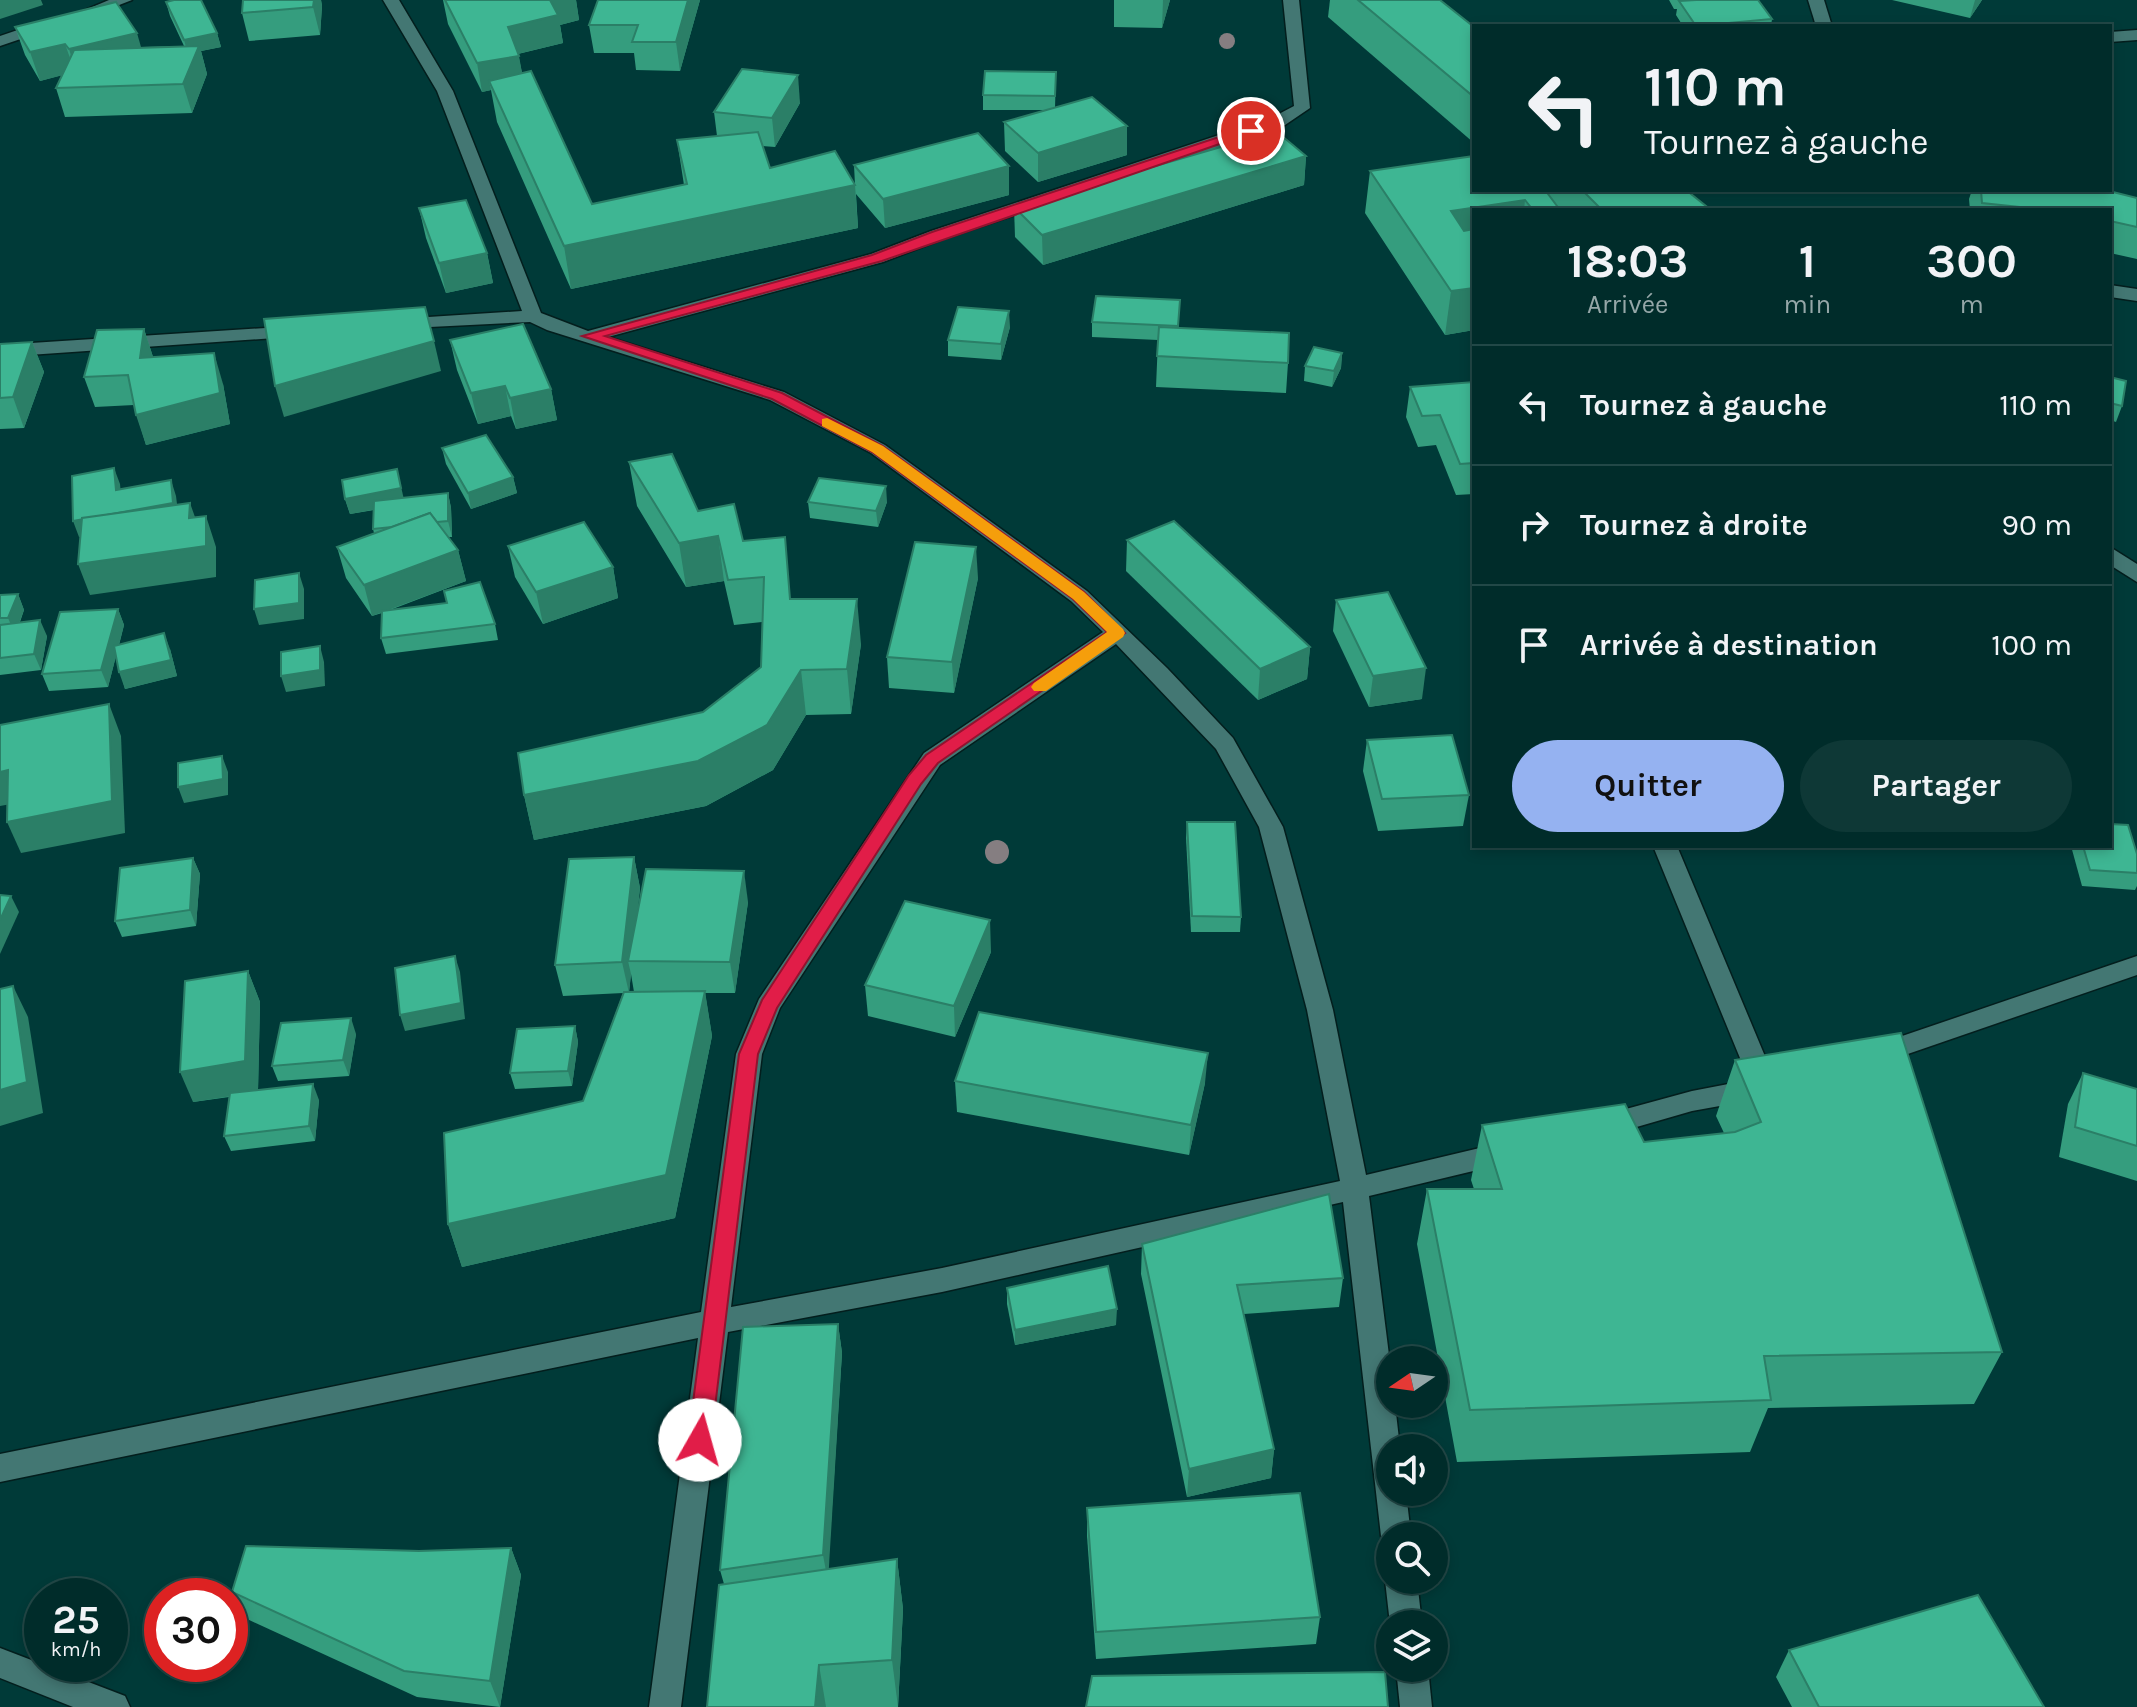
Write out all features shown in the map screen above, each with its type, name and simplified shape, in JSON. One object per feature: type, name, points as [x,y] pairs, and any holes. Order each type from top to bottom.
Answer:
[{"type":"street","points":[[0,41],[124,0]]},
{"type":"street","points":[[391,0],[445,91],[533,316]]},
{"type":"street","points":[[589,336],[877,258],[937,235],[1279,121],[1302,108],[1291,0]]},
{"type":"street","points":[[1816,0],[1823,24]]},
{"type":"street","points":[[2112,37],[2137,35]]},
{"type":"street","points":[[2112,291],[2137,295]]},
{"type":"street","points":[[378,327],[533,316],[554,326],[777,396],[878,449],[1079,596],[1225,744],[1271,827],[1320,1010],[1355,1190],[1384,1434]]},
{"type":"street","points":[[0,351],[316,331]]},
{"type":"street","points":[[2112,556],[2137,575]]},
{"type":"street","points":[[665,1707],[749,1054],[768,1006],[915,780],[932,759],[1117,633]]},
{"type":"street","points":[[1666,848],[1765,1087]]},
{"type":"street","points":[[1851,1064],[2137,965]]},
{"type":"street","points":[[1577,1133],[1692,1101],[1794,1079]]},
{"type":"street","points":[[0,1468],[715,1322],[942,1280],[1355,1190],[1534,1145]]},
{"type":"street","points":[[0,1663],[114,1707]]},
{"type":"street","points":[[1413,1682],[1416,1707]]},
{"type":"building","points":[[201,0],[217,33],[184,40],[166,2]]},
{"type":"building","points":[[243,0],[314,0],[313,7],[242,13]]},
{"type":"building","points":[[445,0],[550,0],[558,15],[508,27],[519,56],[477,63]]},
{"type":"building","points":[[598,0],[688,0],[676,42],[632,42],[638,25],[589,25]]},
{"type":"building","points":[[1358,0],[1440,0],[1472,25],[1472,95]]},
{"type":"building","points":[[1758,0],[1772,19],[1695,24],[1679,1]]},
{"type":"building","points":[[116,2],[137,33],[69,49],[65,44],[30,52],[15,27]]},
{"type":"building","points":[[199,46],[183,84],[56,88],[74,50]]},
{"type":"building","points":[[742,69],[798,75],[772,118],[714,112]]},
{"type":"building","points":[[531,71],[592,204],[687,184],[677,140],[758,132],[770,168],[835,151],[855,185],[564,246],[489,81]]},
{"type":"building","points":[[985,71],[1056,72],[1055,96],[983,95]]},
{"type":"building","points":[[1092,97],[1127,126],[1038,153],[1004,122]]},
{"type":"building","points":[[1276,131],[1306,156],[1042,235],[1014,207]]},
{"type":"building","points":[[978,133],[1009,166],[883,199],[854,165]]},
{"type":"building","points":[[1472,156],[1472,192],[1546,192],[1558,208],[1531,208],[1525,200],[1451,211],[1464,231],[1472,229],[1472,288],[1451,291],[1370,171]]},
{"type":"building","points":[[1584,192],[1688,192],[1708,208],[1600,208]]},
{"type":"building","points":[[1981,192],[2112,192],[2137,198],[2137,227],[2112,221],[2112,208],[2030,208],[1982,203]]},
{"type":"building","points":[[466,200],[487,253],[439,263],[419,208]]},
{"type":"building","points":[[1096,296],[1180,300],[1178,326],[1092,322]]},
{"type":"building","points":[[425,307],[434,341],[275,386],[264,319]]},
{"type":"building","points":[[958,307],[1009,311],[1001,344],[948,340]]},
{"type":"building","points":[[523,324],[551,389],[510,398],[505,386],[471,393],[450,340]]},
{"type":"building","points":[[1159,327],[1289,333],[1288,363],[1157,356]]},
{"type":"building","points":[[144,329],[140,358],[214,353],[220,393],[136,415],[128,375],[84,377],[97,330]]},
{"type":"building","points":[[32,342],[13,397],[0,398],[0,344]]},
{"type":"building","points":[[1314,347],[1342,353],[1334,371],[1305,366]]},
{"type":"building","points":[[2112,378],[2126,381],[2122,406],[2112,404]]},
{"type":"building","points":[[1472,382],[1472,463],[1460,464],[1440,415],[1422,416],[1410,387]]},
{"type":"building","points":[[486,435],[513,477],[468,493],[442,448]]},
{"type":"building","points":[[672,454],[698,511],[734,504],[743,541],[785,537],[790,599],[857,599],[847,669],[801,670],[767,725],[698,761],[524,795],[518,753],[703,712],[761,667],[764,577],[728,580],[718,536],[679,543],[629,462]]},
{"type":"building","points":[[114,468],[116,490],[171,480],[173,503],[73,521],[72,476]]},
{"type":"building","points":[[397,469],[401,488],[345,499],[342,480]]},
{"type":"building","points":[[819,478],[886,486],[876,511],[808,502]]},
{"type":"building","points":[[448,493],[448,521],[437,522],[430,513],[392,527],[373,529],[374,501]]},
{"type":"building","points":[[190,503],[189,518],[206,516],[206,546],[78,564],[82,518]]},
{"type":"building","points":[[430,513],[458,550],[364,585],[337,547]]},
{"type":"building","points":[[1174,521],[1310,647],[1260,669],[1127,540]]},
{"type":"building","points":[[584,522],[613,567],[536,592],[508,546]]},
{"type":"building","points":[[915,542],[976,547],[952,662],[887,657]]},
{"type":"building","points":[[299,573],[299,603],[254,609],[255,580]]},
{"type":"building","points":[[480,582],[495,624],[381,638],[382,611],[447,603],[444,591]]},
{"type":"building","points":[[1388,592],[1426,668],[1373,676],[1336,600]]},
{"type":"building","points":[[18,594],[8,618],[0,618],[0,595]]},
{"type":"building","points":[[118,609],[101,670],[42,674],[60,612]]},
{"type":"building","points":[[40,620],[34,654],[0,658],[0,625]]},
{"type":"building","points":[[164,633],[171,660],[119,672],[114,646]]},
{"type":"building","points":[[320,646],[320,670],[281,676],[281,652]]},
{"type":"building","points":[[109,704],[112,801],[7,822],[8,770],[0,772],[0,725]]},
{"type":"building","points":[[1452,735],[1469,795],[1382,799],[1367,740]]},
{"type":"building","points":[[222,756],[223,779],[178,787],[178,763]]},
{"type":"building","points":[[1187,822],[1235,822],[1241,917],[1192,916]]},
{"type":"building","points":[[2112,824],[2128,825],[2137,854],[2137,873],[2090,870],[2084,848],[2112,848]]},
{"type":"building","points":[[634,857],[622,962],[555,965],[569,859]]},
{"type":"building","points":[[193,858],[190,910],[115,921],[120,868]]},
{"type":"building","points":[[646,869],[744,871],[730,962],[628,961]]},
{"type":"building","points":[[0,895],[11,896],[0,920]]},
{"type":"building","points":[[905,901],[990,920],[954,1006],[865,985]]},
{"type":"building","points":[[455,956],[461,1003],[400,1015],[395,968]]},
{"type":"building","points":[[248,971],[245,1061],[180,1072],[185,981]]},
{"type":"building","points":[[13,986],[27,1082],[0,1090],[0,989]]},
{"type":"building","points":[[705,991],[666,1175],[448,1224],[444,1133],[583,1101],[624,992]]},
{"type":"building","points":[[979,1012],[1208,1053],[1191,1125],[955,1081]]},
{"type":"building","points":[[351,1018],[343,1060],[272,1066],[281,1023]]},
{"type":"building","points":[[575,1026],[568,1071],[510,1073],[517,1029]]},
{"type":"building","points":[[1901,1033],[2002,1352],[1764,1356],[1771,1400],[1470,1410],[1427,1189],[1502,1189],[1482,1125],[1625,1104],[1644,1142],[1735,1132],[1761,1122],[1735,1060]]},
{"type":"building","points":[[2083,1073],[2137,1089],[2137,1146],[2075,1127]]},
{"type":"building","points":[[313,1084],[309,1126],[224,1136],[230,1093]]},
{"type":"building","points":[[1329,1194],[1343,1278],[1237,1285],[1274,1449],[1189,1469],[1142,1244]]},
{"type":"building","points":[[1108,1266],[1117,1309],[1015,1330],[1007,1288]]},
{"type":"building","points":[[838,1324],[823,1555],[720,1570],[743,1327]]},
{"type":"building","points":[[1300,1493],[1320,1617],[1096,1632],[1087,1508]]},
{"type":"building","points":[[246,1546],[419,1551],[511,1548],[490,1681],[404,1671],[248,1599],[248,1578],[236,1578]]},
{"type":"building","points":[[897,1559],[892,1660],[819,1665],[815,1707],[707,1707],[719,1585]]},
{"type":"building","points":[[1978,1595],[2044,1707],[1819,1707],[1789,1650]]},
{"type":"building","points":[[1376,1672],[1376,1682],[1386,1682],[1388,1707],[1086,1707],[1092,1676]]},
{"type":"slow traffic","points":[[827,423],[878,449],[1079,596],[1117,633],[1040,687]]},
{"type":"route","points":[[700,1440],[749,1054],[768,1006],[915,780],[932,759],[1117,633],[1079,596],[878,449],[777,396],[589,336],[877,258],[937,235],[1251,131]]}]
